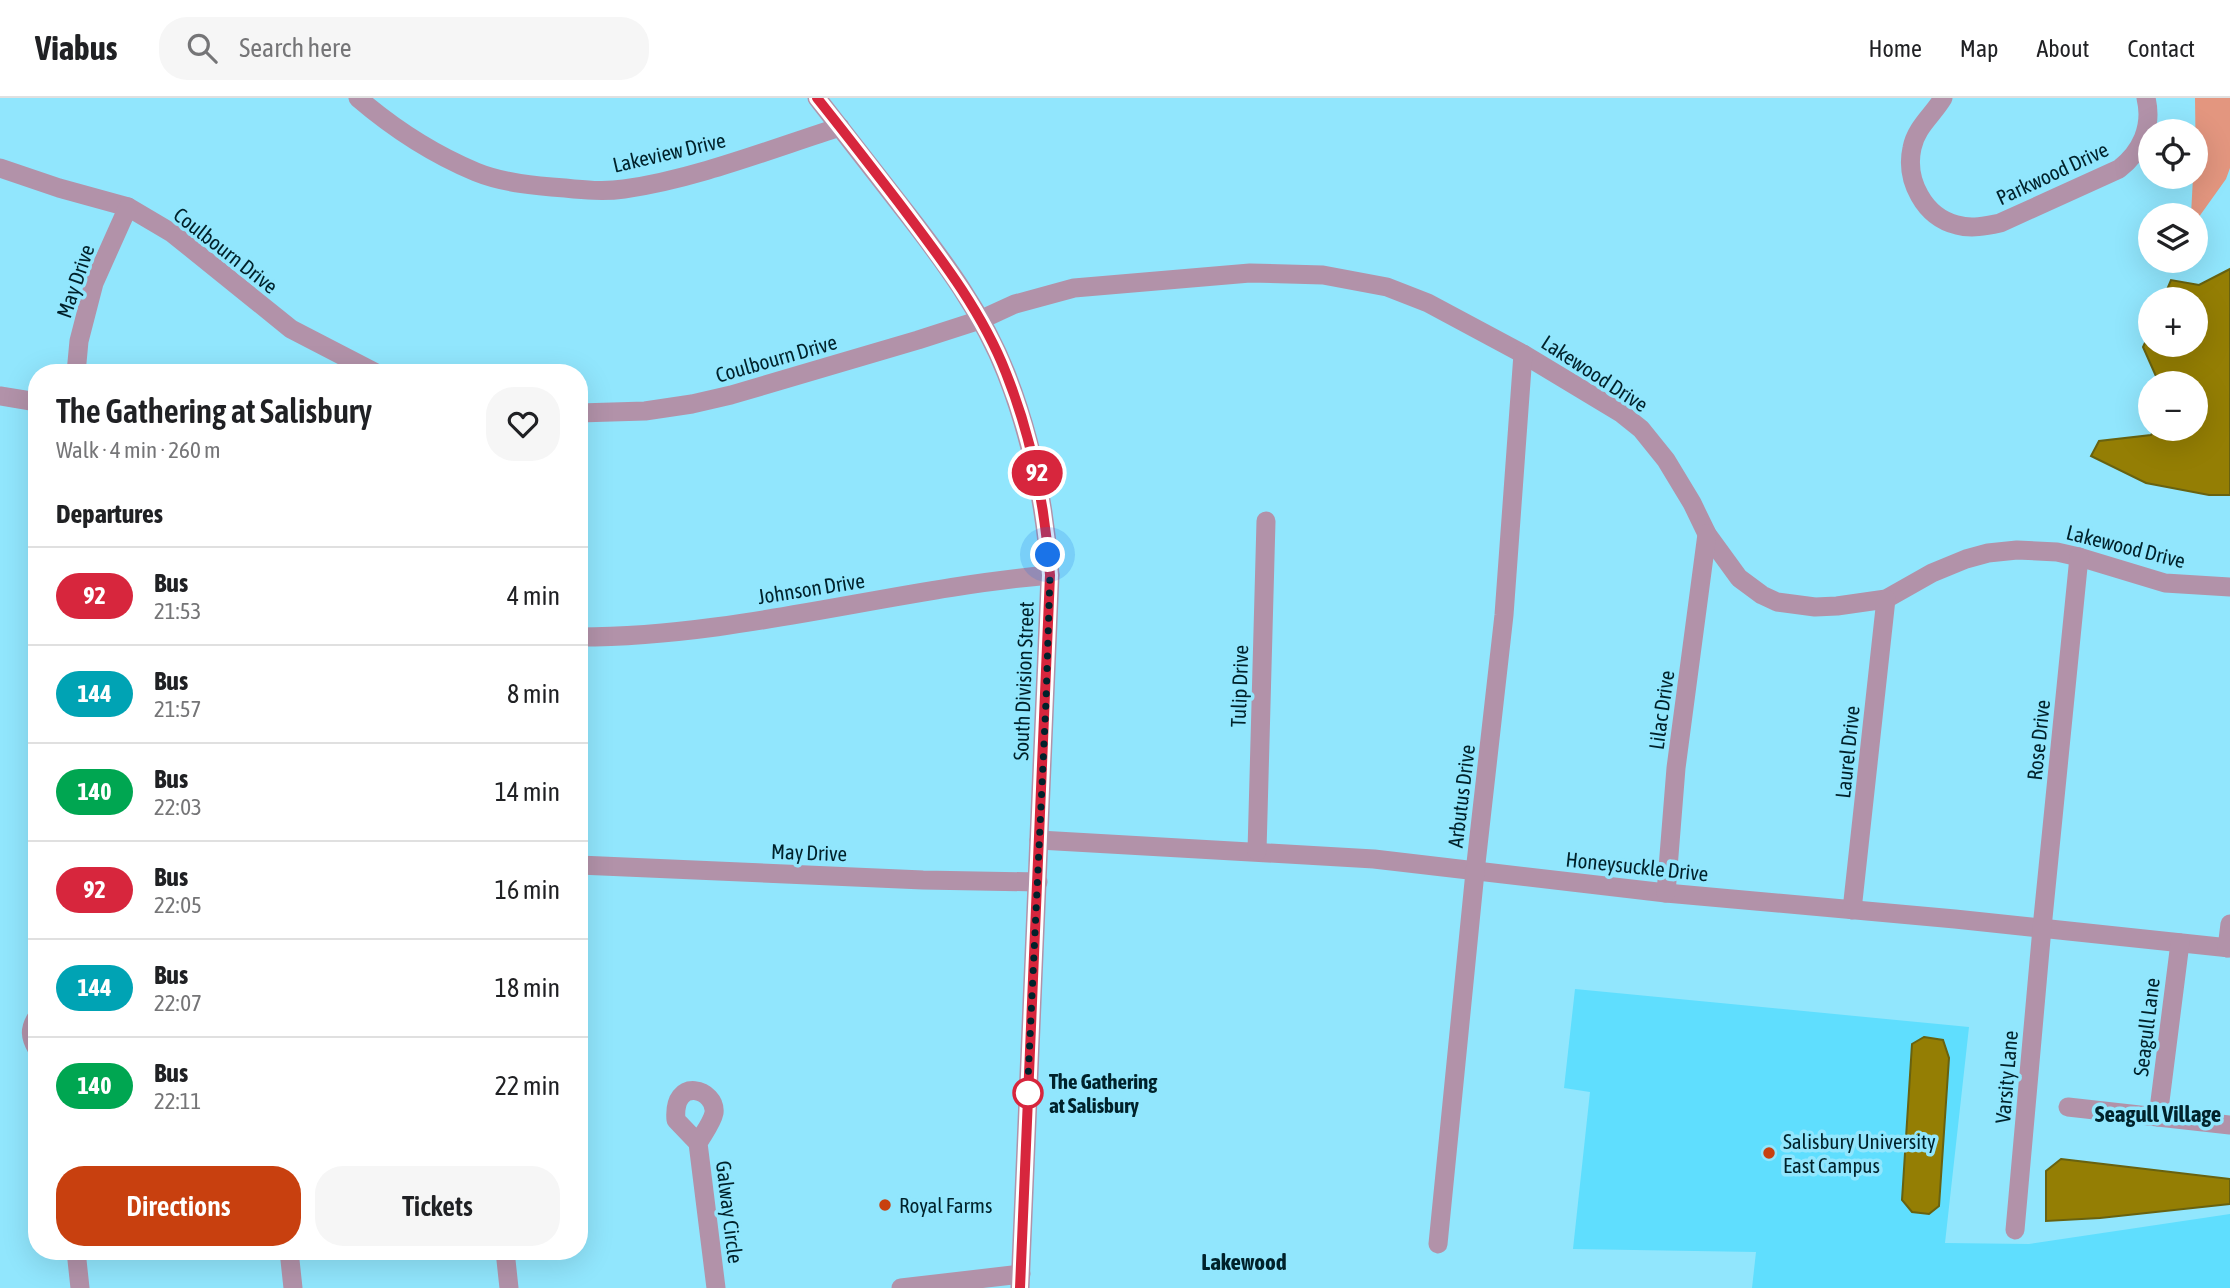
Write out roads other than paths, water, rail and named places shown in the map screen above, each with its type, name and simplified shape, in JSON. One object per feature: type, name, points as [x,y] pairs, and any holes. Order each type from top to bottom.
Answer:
[{"type":"street","name":"Lakeview Drive","points":[[358,98],[412,138],[478,173],[538,186],[590,190],[622,189],[659,182],[840,127]]},
{"type":"street","name":"South Division Street","points":[[817,98],[925,237],[980,320],[1006,372],[1030,441],[1047,534],[1050,575],[1021,1281]]},
{"type":"street","name":"Parkwood Drive","points":[[1943,98],[1917,133],[1912,148],[1912,175],[1922,201],[1932,212],[1956,225],[1970,227],[2000,223],[2119,169],[2135,155],[2147,130],[2146,98]]},
{"type":"street","name":"Coulbourn Drive","points":[[0,168],[128,207],[172,233],[291,329],[359,364]]},
{"type":"street","name":"May Drive","points":[[77,364],[79,341],[94,283],[128,207]]},
{"type":"street","name":"Lakewood Drive","points":[[980,320],[1015,304],[1073,289],[1201,276],[1290,273],[1323,275],[1388,287],[1428,303],[1524,354],[1597,398],[1641,429],[1666,460],[1707,534],[1739,578],[1777,602],[1815,607],[1886,599],[1932,573],[1966,559],[1988,553],[2032,550],[2079,557],[2165,583],[2230,587]]},
{"type":"street","name":"Coulbourn Drive","points":[[588,413],[645,411],[718,398],[980,320]]},
{"type":"street","name":"Arbutus Drive","points":[[1438,1244],[1504,615],[1524,354]]},
{"type":"street","points":[[0,396],[28,401]]},
{"type":"street","name":"Tulip Drive","points":[[1257,851],[1266,521]]},
{"type":"street","name":"Lilac Drive","points":[[1665,893],[1676,768],[1707,534]]},
{"type":"street","name":"Rose Drive","points":[[2042,928],[2079,557]]},
{"type":"street","name":"Johnson Drive","points":[[588,637],[657,634],[775,618],[990,580],[1050,575]]},
{"type":"street","name":"Laurel Drive","points":[[1853,910],[1886,599]]},
{"type":"street","name":"Honeysuckle Drive","points":[[1039,840],[1374,859],[1665,893],[2229,948]]},
{"type":"street","name":"May Drive","points":[[588,864],[1038,883]]},
{"type":"street","points":[[2229,948],[2230,924]]},
{"type":"street","name":"Varsity Lane","points":[[2015,1230],[2042,928]]},
{"type":"street","name":"Seagull Lane","points":[[2158,1117],[2180,943]]},
{"type":"street","points":[[2068,1107],[2230,1125]]},
{"type":"street","name":"Galway Circle","points":[[698,1143],[716,1288]]},
{"type":"street","points":[[77,1260],[80,1288]]},
{"type":"street","points":[[290,1260],[293,1288]]},
{"type":"street","points":[[506,1260],[509,1288]]},
{"type":"street","points":[[901,1288],[1021,1281]]},
{"type":"place","name":"The Gathering at Salisbury","points":[[1028,1093]]},
{"type":"place","name":"Salisbury University East Campus","points":[[1769,1153]]},
{"type":"place","name":"Royal Farms","points":[[885,1205]]},
{"type":"district","name":"Seagull Village","points":[[2158,1114]]},
{"type":"district","name":"Lakewood","points":[[1244,1262]]}]
